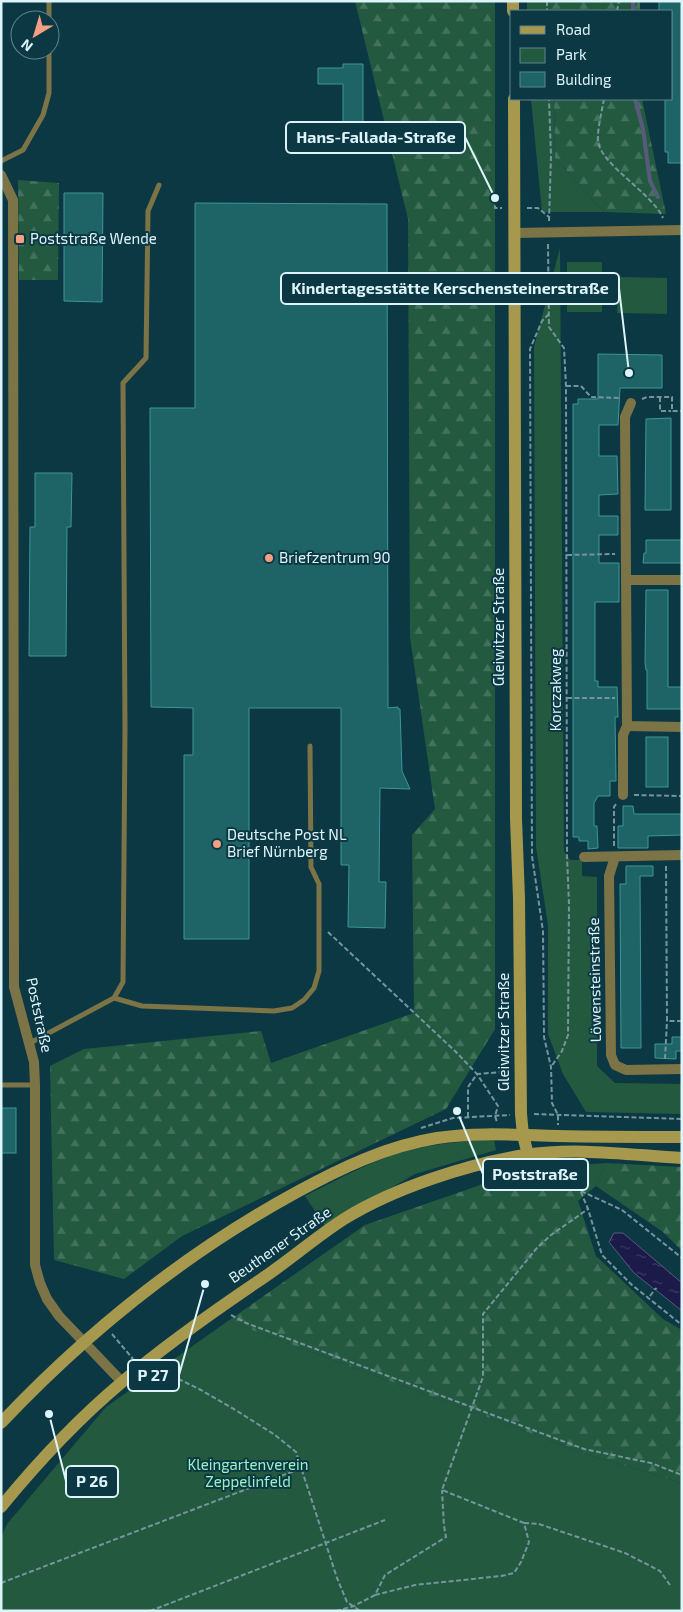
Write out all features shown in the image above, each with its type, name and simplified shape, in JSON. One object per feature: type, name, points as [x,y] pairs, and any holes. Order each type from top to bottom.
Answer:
[{"type":"main road","name":"Gleiwitzer Straße","points":[[514,100],[516,819],[519,898],[521,1105],[523,1135],[528,1155]]},
{"type":"main road","points":[[1,1424],[85,1342],[156,1283],[218,1240],[274,1205],[347,1166],[391,1149],[429,1139],[471,1135],[682,1137]]},
{"type":"main road","name":"Beuthener Straße","points":[[1,1508],[67,1433],[140,1367],[218,1308],[288,1261],[340,1222],[374,1203],[452,1173],[495,1161],[528,1155],[564,1152],[682,1158]]},
{"type":"street","name":"Poststraße","points":[[1,175],[13,200],[14,987],[34,1062],[36,1265],[40,1283],[47,1299],[59,1316],[122,1382]]},
{"type":"street","points":[[515,232],[682,230]]},
{"type":"street","points":[[623,795],[623,736],[627,726],[625,417],[631,403]]},
{"type":"street","points":[[626,580],[682,580]]},
{"type":"street","points":[[627,726],[682,727]]},
{"type":"street","points":[[584,857],[682,855]]},
{"type":"street","name":"Löwensteinstraße","points":[[614,857],[609,876],[611,1056],[615,1065],[626,1070],[682,1069]]},
{"type":"lane","points":[[1,161],[24,150],[43,115],[49,92],[49,60]]},
{"type":"lane","points":[[30,1043],[114,998],[124,982],[123,382],[146,358],[148,211],[159,185]]},
{"type":"lane","points":[[114,998],[142,1006],[274,1011],[292,1008],[304,1000],[314,988],[319,971],[320,925],[319,884],[311,868],[310,746]]},
{"type":"lane","points":[[1,1085],[35,1085]]},
{"type":"path","points":[[550,100],[551,156]]},
{"type":"path","points":[[604,100],[598,142],[603,155],[661,214],[667,230]]},
{"type":"path","name":"Korczakweg","points":[[549,314],[549,327],[564,348],[567,554],[568,1035],[562,1051],[551,1067],[544,1037],[543,931],[532,856],[530,358],[530,348],[542,321],[549,314]]},
{"type":"path","points":[[566,386],[581,386],[591,397],[620,397],[631,403],[647,397],[672,397],[672,411]]},
{"type":"path","points":[[660,397],[660,411],[682,411]]},
{"type":"path","points":[[567,554],[625,554]]},
{"type":"path","points":[[567,698],[627,698]]},
{"type":"path","points":[[614,857],[614,807],[623,795],[682,796]]},
{"type":"path","points":[[664,1069],[666,1021],[666,855]]},
{"type":"path","points":[[320,925],[455,1051],[476,1074],[498,1106],[495,1116]]},
{"type":"path","points":[[666,1021],[682,1021]]},
{"type":"path","points":[[551,1067],[552,1104],[558,1115],[558,1136]]},
{"type":"path","points":[[476,1074],[503,1072]]},
{"type":"path","points":[[468,1117],[468,1087],[476,1074]]},
{"type":"path","points":[[568,1116],[682,1120]]},
{"type":"path","points":[[564,1152],[560,1165],[576,1180]]},
{"type":"path","points":[[564,1152],[588,1209],[602,1255],[632,1285],[682,1325]]},
{"type":"path","points":[[581,1191],[622,1210],[682,1258]]},
{"type":"path","points":[[375,1595],[385,1576],[446,1538],[442,1490],[483,1377],[483,1314],[536,1250],[551,1235],[588,1209]]},
{"type":"path","points":[[650,1296],[656,1288]]},
{"type":"path","points":[[218,1308],[246,1323],[584,1449],[652,1463],[682,1475]]},
{"type":"path","points":[[105,1325],[146,1373],[157,1369],[170,1374],[237,1411],[275,1435],[296,1452],[325,1543],[347,1602],[360,1611]]},
{"type":"path","points":[[1,1583],[302,1468]]},
{"type":"path","points":[[442,1490],[524,1523],[539,1524],[625,1553],[660,1571],[670,1584]]},
{"type":"path","points":[[150,1611],[384,1520]]},
{"type":"path","points":[[336,1611],[354,1606],[375,1595],[415,1585],[514,1573],[530,1542],[524,1523]]},
{"type":"green space","points":[[355,1],[495,1],[495,1029],[446,1109],[182,1236],[124,1279],[54,1260],[50,1066],[84,1049],[261,1031],[271,1063],[414,1013],[412,835],[435,809],[410,637],[408,219]]},
{"type":"green space","points":[[527,1],[552,1],[552,10],[527,10]]},
{"type":"green space","points":[[552,1],[640,1],[640,10],[552,10]]},
{"type":"green space","points":[[531,100],[554,100],[555,158],[604,212],[542,212]]},
{"type":"green space","points":[[554,100],[642,100],[666,214],[604,212],[555,158]]},
{"type":"green space","points":[[18,180],[59,183],[58,280],[19,280]]},
{"type":"green space","points":[[560,248],[564,851],[570,860],[582,860],[582,876],[597,877],[597,1066],[615,1083],[682,1084],[682,1114],[586,1112],[563,1074],[548,1034],[548,925],[536,847],[534,347]]},
{"type":"green space","points":[[567,262],[602,262],[602,312],[567,312]]},
{"type":"green space","points":[[618,277],[667,278],[667,314],[617,313]]},
{"type":"green space","points":[[494,1140],[496,1150],[415,1174],[325,1226],[305,1196],[357,1170],[397,1154],[442,1144]]},
{"type":"green space","points":[[606,1163],[596,1186],[578,1201],[558,1167]]},
{"type":"green space","points":[[606,1163],[682,1167],[682,1251],[663,1232],[596,1186]]},
{"type":"green space","points":[[558,1167],[578,1201],[596,1256],[663,1319],[682,1330],[682,1484],[595,1457],[228,1321],[365,1225],[486,1183]]},
{"type":"green space","name":"Kleingartenverein Zeppelinfeld","points":[[228,1321],[595,1457],[682,1484],[682,1611],[1,1611],[1,1538],[7,1524],[106,1407]]},
{"type":"water","points":[[614,1233],[623,1233],[682,1283],[682,1311],[656,1290],[657,1288],[654,1289],[634,1273],[609,1242]]},
{"type":"building","points":[[659,1],[682,1],[682,163],[668,163],[668,152],[665,152],[665,100],[673,100],[673,10],[659,10]]},
{"type":"building","points":[[343,64],[363,64],[363,123],[343,122],[343,84],[318,84],[318,68],[343,68]]},
{"type":"building","points":[[64,193],[103,193],[102,302],[64,301]]},
{"type":"building","name":"Briefzentrum 90","points":[[195,203],[387,204],[388,708],[398,707],[400,709],[402,771],[410,789],[380,788],[379,882],[386,882],[385,928],[348,927],[349,865],[341,865],[341,708],[249,708],[249,939],[184,939],[184,755],[193,755],[193,708],[151,707],[150,408],[195,408]]},
{"type":"building","points":[[598,354],[662,355],[662,388],[620,388],[618,425],[599,425],[599,456],[617,456],[618,494],[599,495],[599,516],[618,516],[618,535],[599,535],[599,563],[619,563],[619,602],[595,602],[595,681],[598,681],[598,687],[617,687],[618,717],[615,717],[616,781],[610,781],[610,796],[598,796],[594,803],[594,826],[597,826],[598,848],[588,849],[588,841],[579,841],[579,837],[573,837],[573,404],[578,404],[578,399],[598,399]]},
{"type":"building","points":[[671,418],[671,510],[645,510],[646,419]]},
{"type":"building","points":[[35,473],[72,473],[71,527],[67,527],[66,656],[29,656],[30,527],[35,527]]},
{"type":"building","points":[[646,540],[682,540],[682,563],[643,563],[644,553],[646,553]]},
{"type":"building","points":[[646,590],[668,590],[668,687],[682,687],[682,709],[647,709],[647,670],[645,663]]},
{"type":"building","points":[[646,737],[668,737],[668,787],[646,787]]},
{"type":"building","points":[[623,806],[633,806],[634,814],[682,814],[682,835],[648,836],[648,848],[618,848],[618,826],[623,826]]},
{"type":"building","points":[[626,866],[653,866],[653,876],[640,876],[641,1048],[621,1048],[620,884],[626,884]]},
{"type":"building","points":[[672,1037],[682,1037],[682,1051],[676,1051],[676,1059],[655,1058],[655,1044],[672,1044]]},
{"type":"building","points":[[1,1108],[16,1108],[16,1153],[1,1153]]},
{"type":"waterway","points":[[633,1],[633,10]]},
{"type":"waterway","points":[[635,100],[643,129],[650,181],[658,197]]},
{"type":"place","name":"Hans-Fallada-Straße","points":[[495,198]]},
{"type":"place","name":"Poststraße Wende","points":[[20,239]]},
{"type":"place","name":"Kindertagesstätte Kerschensteinerstraße","points":[[629,373]]},
{"type":"place","name":"Briefzentrum 90","points":[[269,558]]},
{"type":"place","name":"Deutsche Post NL Brief Nürnberg","points":[[217,844]]},
{"type":"place","name":"Poststraße","points":[[457,1111]]},
{"type":"place","name":"P 27","points":[[205,1284]]},
{"type":"place","name":"P 26","points":[[49,1414]]}]
